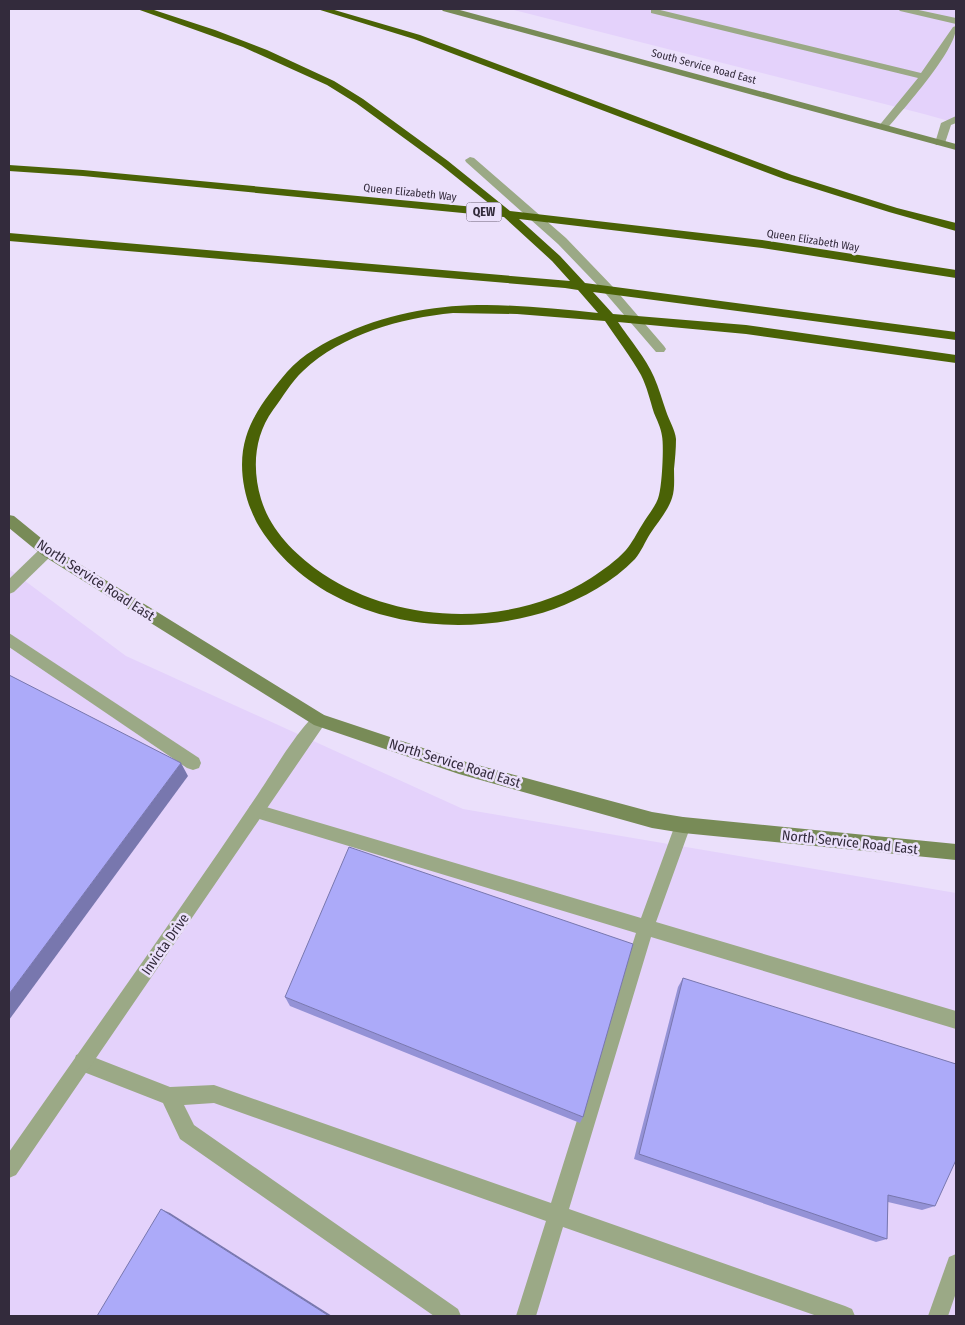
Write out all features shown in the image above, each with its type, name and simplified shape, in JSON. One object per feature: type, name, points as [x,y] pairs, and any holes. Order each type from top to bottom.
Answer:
[{"type":"highway","points":[[142,9],[208,29],[303,69],[344,90],[446,163],[501,207],[554,257],[604,313],[630,347],[642,365],[661,403],[671,445],[668,489],[661,511],[649,532],[633,552],[613,570],[590,586],[564,599],[535,610],[472,620],[440,620],[408,616],[350,598],[324,584],[301,568],[268,529],[257,508],[249,472],[250,442],[262,413],[299,368],[316,353],[341,339],[365,329],[431,311],[511,309],[709,326],[956,359]]},
{"type":"highway","points":[[322,9],[426,41],[788,177],[893,210],[956,227]]},
{"type":"highway","name":"Queen Elizabeth Way","points":[[9,168],[93,174],[571,220],[762,244],[956,274]]},
{"type":"highway","points":[[9,237],[565,284],[956,336]]},
{"type":"street","name":"South Service Road East","points":[[446,9],[956,147]]},
{"type":"street","points":[[642,9],[655,10],[924,77]]},
{"type":"street","points":[[903,9],[956,21]]},
{"type":"street","points":[[882,127],[924,77],[956,30]]},
{"type":"street","points":[[940,143],[946,123],[956,119]]},
{"type":"street","points":[[470,160],[562,241],[610,291],[660,349]]},
{"type":"street","name":"North Service Road East","points":[[9,520],[47,551],[319,720],[459,767],[652,820],[683,825],[956,852]]},
{"type":"street","points":[[9,588],[47,551]]},
{"type":"street","points":[[9,640],[193,763]]},
{"type":"street","name":"Invicta Drive","points":[[9,1168],[319,720]]},
{"type":"street","points":[[256,810],[956,1020]]},
{"type":"street","points":[[526,1316],[646,928],[683,825]]},
{"type":"street","points":[[83,1062],[170,1096],[214,1094],[845,1316]]},
{"type":"street","points":[[170,1096],[187,1132],[451,1316]]},
{"type":"street","points":[[938,1316],[956,1264]]},
{"type":"shaded area","points":[[510,9],[956,9],[956,123],[924,114]]},
{"type":"shaded area","points":[[9,569],[126,656],[463,809],[956,893],[956,1316],[9,1316]]},
{"type":"building","points":[[9,675],[181,763],[9,994]]},
{"type":"building","points":[[349,847],[633,944],[583,1117],[285,997]]},
{"type":"building","points":[[683,978],[956,1064],[956,1160],[935,1206],[888,1195],[887,1239],[639,1154]]},
{"type":"building","points":[[161,1209],[329,1316],[97,1316]]}]
